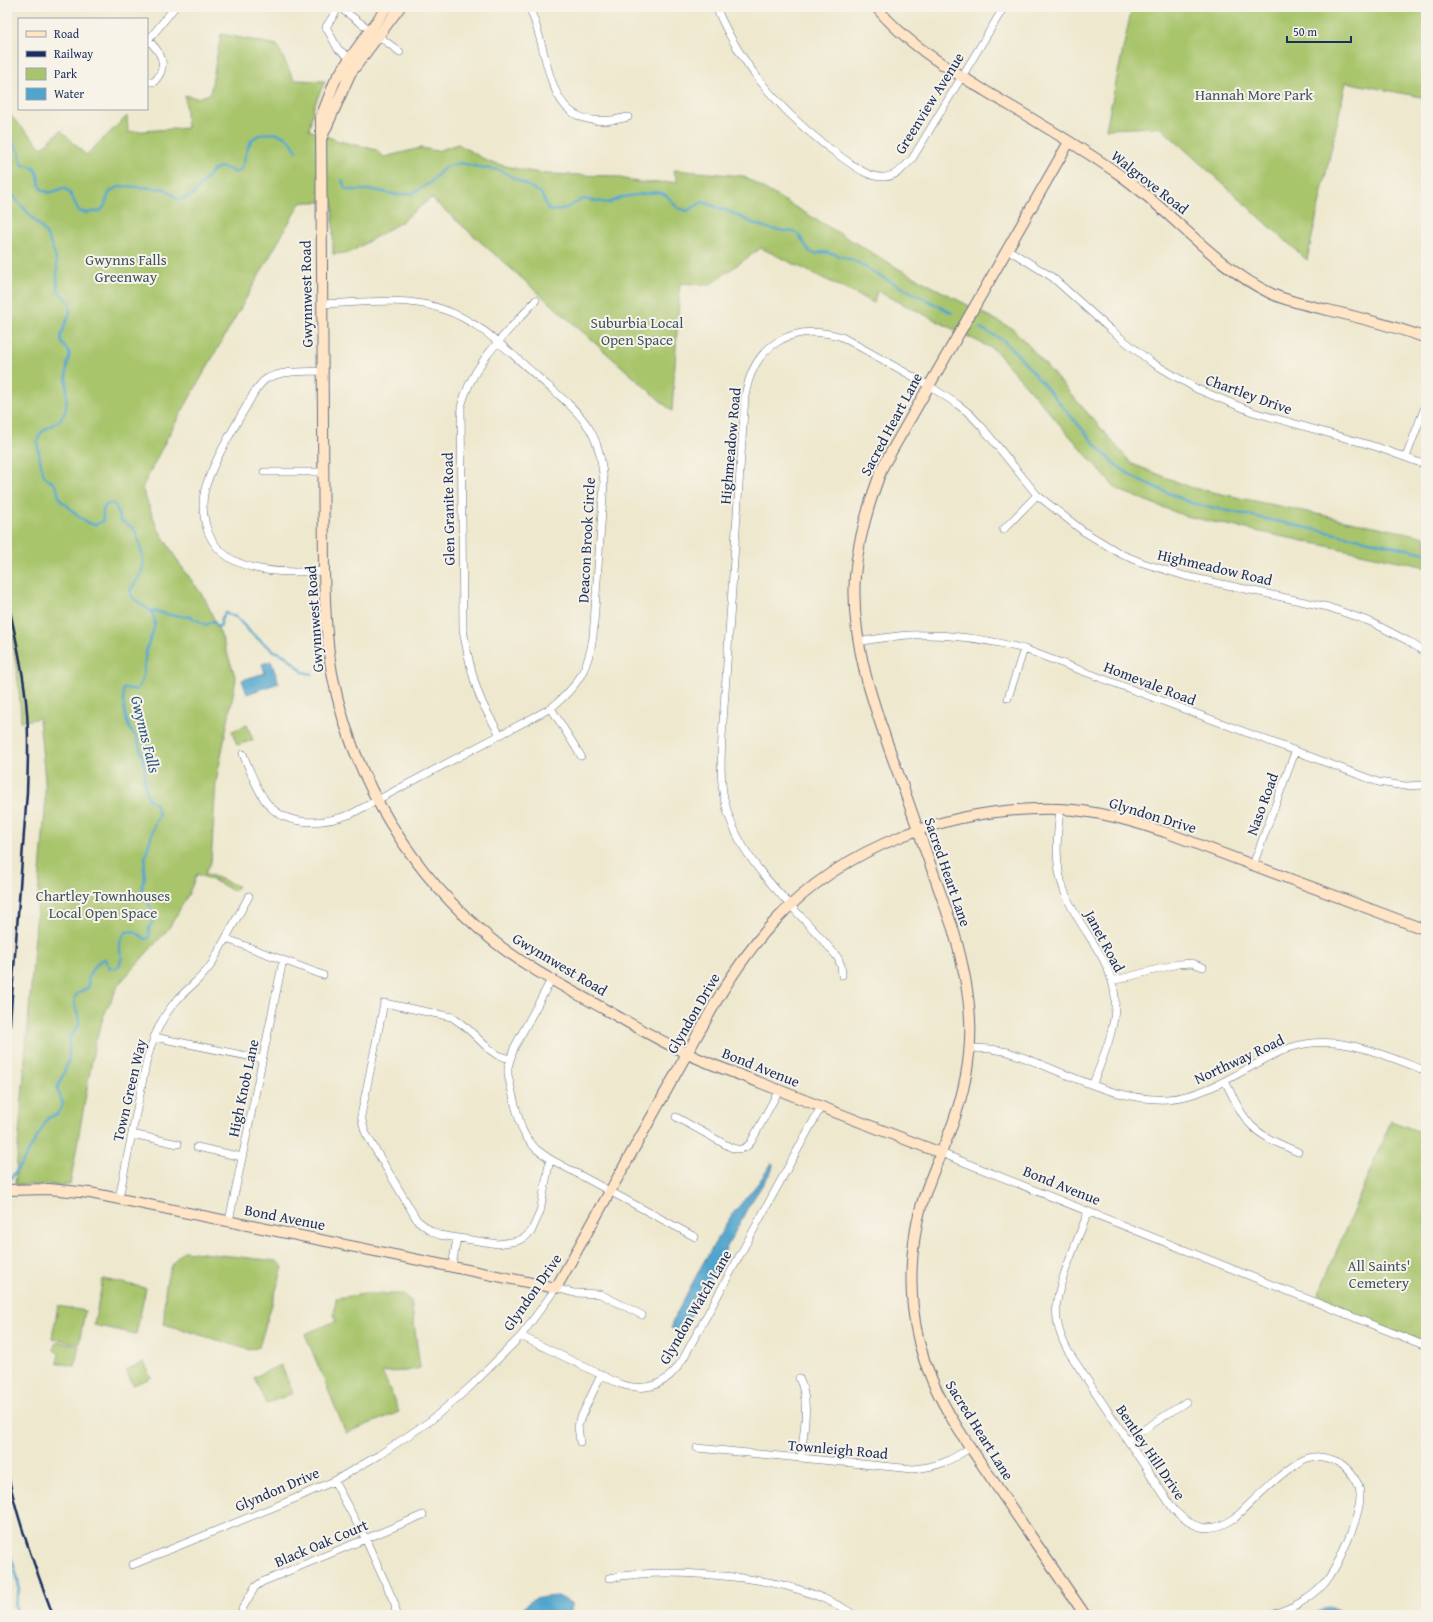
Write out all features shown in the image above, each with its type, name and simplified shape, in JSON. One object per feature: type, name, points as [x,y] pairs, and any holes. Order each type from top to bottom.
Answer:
[{"type":"street","points":[[148,82],[154,82],[160,76],[162,56],[148,41],[175,7]]},
{"type":"street","points":[[354,61],[338,49],[326,28],[339,7],[400,52]]},
{"type":"street","name":"Gwynnwest Road","points":[[387,7],[370,30],[354,61],[321,138],[324,571],[327,637],[338,702],[358,760],[376,800],[406,848],[440,891],[496,944],[522,962],[551,980],[687,1054]]},
{"type":"street","name":"Gwynnwest Road","points":[[354,61],[379,36],[400,7]]},
{"type":"street","points":[[529,7],[536,22],[552,86],[560,101],[573,112],[589,119],[611,121],[628,117]]},
{"type":"street","name":"Greenview Avenue","points":[[716,7],[748,64],[766,88],[787,111],[813,136],[862,171],[873,175],[890,176],[903,169],[912,159],[1004,7]]},
{"type":"street","name":"Walgrove Road","points":[[876,7],[900,33],[920,50],[1069,142],[1141,190],[1217,258],[1252,284],[1274,295],[1296,303],[1392,326],[1426,338]]},
{"type":"street","name":"Sacred Heart Lane","points":[[1069,142],[883,466],[872,494],[858,550],[855,577],[855,604],[858,642],[868,686],[953,929],[963,964],[969,994],[971,1048],[960,1101],[927,1189],[916,1227],[912,1286],[914,1312],[920,1345],[931,1378],[947,1409],[971,1447],[1085,1615]]},
{"type":"street","name":"Chartley Drive","points":[[1008,249],[1052,277],[1110,330],[1151,362],[1192,386],[1222,401],[1253,412],[1377,447],[1426,466]]},
{"type":"street","name":"Glen Granite Road","points":[[500,735],[482,702],[474,680],[463,629],[461,407],[464,394],[479,365],[536,300]]},
{"type":"street","name":"Deacon Brook Circle","points":[[243,754],[258,790],[264,800],[280,814],[288,818],[312,823],[325,822],[351,814],[551,708],[566,696],[576,684],[585,669],[590,654],[593,637],[604,484],[602,462],[598,445],[581,416],[566,401],[498,342],[477,326],[442,308],[422,304],[398,302],[322,304]]},
{"type":"street","name":"Highmeadow Road","points":[[842,975],[838,958],[765,877],[743,847],[728,814],[722,778],[722,737],[745,396],[752,370],[761,356],[778,341],[791,335],[815,331],[842,337],[957,404],[970,414],[1038,495],[1083,532],[1121,554],[1143,563],[1185,576],[1328,607],[1371,622],[1408,641],[1426,653]]},
{"type":"street","points":[[322,371],[293,372],[268,378],[261,383],[255,391],[218,459],[208,481],[204,500],[204,519],[208,534],[215,544],[229,557],[246,565],[288,573],[324,571]]},
{"type":"street","points":[[1406,457],[1426,404]]},
{"type":"street","points":[[264,472],[324,472]]},
{"type":"street","points":[[1003,530],[1038,495]]},
{"type":"street","name":"Homevale Road","points":[[858,642],[908,635],[929,635],[1000,642],[1024,649],[1378,782],[1405,786],[1426,785]]},
{"type":"street","points":[[1008,698],[1024,649]]},
{"type":"street","points":[[551,708],[581,756]]},
{"type":"street","name":"Naso Road","points":[[1253,866],[1295,752]]},
{"type":"street","name":"Glyndon Drive","points":[[132,1566],[334,1481],[380,1455],[430,1421],[470,1387],[521,1336],[556,1288],[733,973],[758,940],[791,905],[818,882],[851,860],[886,842],[918,830],[975,814],[1005,811],[1060,809],[1111,816],[1138,823],[1426,930]]},
{"type":"street","name":"Janet Road","points":[[1060,809],[1057,853],[1059,875],[1062,886],[1072,908],[1107,966],[1115,996],[1113,1025],[1093,1084]]},
{"type":"street","name":"Town Green Way","points":[[119,1198],[154,1037],[170,1008],[204,975],[211,966],[249,896]]},
{"type":"street","points":[[227,939],[323,975]]},
{"type":"street","name":"High Knob Lane","points":[[229,1221],[284,960]]},
{"type":"street","points":[[1112,981],[1178,964],[1192,963],[1203,967]]},
{"type":"street","points":[[551,980],[510,1059],[508,1075],[515,1105],[526,1137],[536,1149],[550,1159],[695,1237]]},
{"type":"street","points":[[510,1059],[497,1055],[490,1050],[467,1028],[452,1017],[384,1003],[361,1116],[365,1132],[417,1220],[431,1231],[457,1238],[498,1244],[508,1243],[524,1238],[531,1232],[540,1212],[550,1159]]},
{"type":"street","points":[[154,1037],[262,1059]]},
{"type":"street","name":"Northway Road","points":[[971,1048],[1008,1052],[1119,1094],[1165,1099],[1193,1095],[1208,1089],[1272,1055],[1290,1048],[1323,1043],[1339,1043],[1355,1046],[1426,1071]]},
{"type":"street","name":"Bond Avenue","points":[[687,1054],[941,1153],[1426,1346]]},
{"type":"street","points":[[1225,1081],[1247,1123],[1272,1141],[1298,1152]]},
{"type":"street","points":[[676,1117],[736,1150],[743,1149],[748,1147],[779,1090]]},
{"type":"street","name":"Glyndon Watch Lane","points":[[521,1336],[601,1375],[632,1388],[643,1388],[662,1382],[670,1377],[677,1369],[821,1107]]},
{"type":"street","points":[[132,1134],[178,1144]]},
{"type":"street","points":[[197,1147],[242,1157]]},
{"type":"street","name":"Bond Avenue","points":[[7,1190],[67,1190],[119,1198],[556,1288]]},
{"type":"street","name":"Bentley Hill Drive","points":[[1088,1212],[1060,1287],[1056,1302],[1059,1331],[1068,1351],[1174,1510],[1184,1519],[1200,1527],[1216,1528],[1235,1518],[1290,1468],[1308,1458],[1327,1458],[1336,1461],[1354,1476],[1360,1494],[1360,1506],[1339,1560],[1332,1573],[1324,1584],[1305,1600],[1272,1615]]},
{"type":"street","points":[[452,1266],[457,1238]]},
{"type":"street","points":[[556,1288],[574,1293],[600,1294],[642,1316]]},
{"type":"street","points":[[580,1442],[578,1426],[601,1375]]},
{"type":"street","points":[[799,1378],[804,1388],[806,1399],[800,1458]]},
{"type":"street","points":[[1128,1440],[1186,1402]]},
{"type":"street","name":"Townleigh Road","points":[[697,1448],[912,1469],[928,1468],[942,1464],[971,1447]]},
{"type":"street","points":[[334,1481],[365,1538],[395,1604],[396,1615]]},
{"type":"street","name":"Black Oak Court","points":[[242,1609],[255,1587],[262,1582],[422,1515]]},
{"type":"street","points":[[609,1578],[630,1574],[679,1572],[768,1580],[809,1592],[832,1602],[855,1615]]},
{"type":"green space","name":"Hannah More Park","points":[[1132,7],[1426,7],[1426,98],[1346,82],[1307,260],[1160,127],[1106,129]]},
{"type":"green space","name":"Gwynns Falls Greenway","points":[[221,34],[277,45],[294,80],[325,81],[314,106],[309,130],[339,141],[377,150],[384,157],[421,148],[437,151],[458,144],[489,162],[547,174],[612,176],[642,183],[677,182],[674,170],[743,176],[901,270],[1013,329],[1132,464],[1193,488],[1426,537],[1426,569],[1422,566],[1185,516],[1116,489],[995,350],[877,291],[874,303],[761,248],[709,285],[680,283],[672,411],[431,198],[401,222],[349,253],[333,254],[333,202],[300,203],[167,438],[142,488],[157,527],[179,563],[205,599],[221,635],[236,679],[216,782],[211,862],[205,873],[238,886],[234,891],[197,874],[188,895],[169,928],[119,984],[104,1015],[95,1043],[70,1185],[15,1185],[45,811],[45,780],[39,718],[21,722],[17,670],[7,619],[7,112],[42,148],[61,130],[86,155],[127,116],[128,132],[187,128],[185,95],[197,98],[210,94]]},
{"type":"green space","points":[[247,725],[253,740],[237,745],[232,731]]},
{"type":"green space","name":"All Saints' Cemetery","points":[[1391,1121],[1426,1134],[1426,1344],[1316,1300]]},
{"type":"green space","points":[[184,1251],[277,1261],[283,1267],[259,1347],[250,1350],[164,1324],[165,1294],[168,1275],[177,1258]]},
{"type":"green space","points":[[103,1279],[146,1288],[136,1334],[94,1325]]},
{"type":"green space","points":[[365,1294],[402,1294],[411,1301],[420,1368],[407,1371],[382,1371],[399,1412],[346,1433],[305,1334],[336,1321],[334,1314],[336,1298]]},
{"type":"green space","points":[[58,1306],[85,1311],[79,1344],[52,1338]]},
{"type":"green space","points":[[59,1342],[79,1346],[75,1366],[57,1363],[59,1354],[54,1350],[55,1344]]},
{"type":"green space","points":[[144,1362],[151,1378],[133,1385],[126,1371]]},
{"type":"green space","points":[[281,1365],[293,1393],[266,1404],[254,1377]]},
{"type":"water","points":[[271,661],[279,683],[247,694],[242,680],[265,673],[262,664]]},
{"type":"water","points":[[772,1163],[772,1170],[748,1207],[688,1321],[681,1329],[675,1330],[671,1328],[672,1322],[703,1263],[731,1216],[759,1182]]},
{"type":"water","points":[[558,1596],[571,1603],[571,1609],[568,1615],[521,1615],[523,1609],[531,1601],[535,1599]]},
{"type":"water","points":[[1329,1607],[1342,1612],[1343,1615],[1310,1615]]},
{"type":"waterway","points":[[7,134],[20,153],[20,160],[23,165],[28,165],[35,169],[41,188],[47,192],[65,188],[70,193],[79,211],[86,213],[100,211],[104,207],[109,193],[122,186],[165,189],[179,200],[193,195],[216,168],[222,167],[236,173],[239,171],[244,163],[248,147],[251,142],[255,137],[263,134],[279,134],[291,142],[297,151]]},
{"type":"waterway","points":[[342,180],[345,188],[349,190],[374,190],[397,195],[413,193],[430,183],[442,170],[448,166],[461,163],[499,170],[505,173],[541,193],[548,209],[553,211],[566,208],[583,199],[609,203],[622,197],[658,192],[666,195],[678,208],[687,211],[703,202],[730,212],[755,224],[771,229],[794,232],[799,235],[809,251],[815,254],[823,252],[834,254],[855,261],[878,275],[952,313]]},
{"type":"waterway","name":"Gwynns Falls","points":[[7,189],[45,232],[56,258],[59,291],[68,301],[70,306],[70,311],[61,336],[63,345],[68,350],[69,354],[67,365],[66,407],[65,412],[59,421],[46,429],[39,436],[38,448],[44,475],[58,490],[61,501],[86,522],[95,525],[103,521],[103,509],[107,504],[113,504],[116,506],[120,520],[133,528],[137,534],[143,558],[143,567],[140,576],[130,591],[134,599],[147,608],[153,615],[154,626],[146,651],[144,672],[139,687],[136,690],[126,688],[123,689],[123,701],[129,728],[136,736],[143,758],[145,771],[144,779],[148,799],[155,803],[159,815],[155,823],[146,854],[144,868],[145,877],[142,885],[143,894],[155,915],[149,928],[149,938],[145,939],[134,931],[126,932],[120,944],[122,957],[119,966],[114,969],[109,967],[105,959],[101,960],[89,975],[89,987],[79,992],[76,996],[74,1000],[79,1023],[69,1039],[69,1060],[57,1089],[63,1103],[61,1109],[57,1114],[48,1118],[21,1165],[7,1183]]},
{"type":"waterway","points":[[980,328],[1003,340],[1019,356],[1101,451],[1116,465],[1135,478],[1191,503],[1426,554]]},
{"type":"waterway","points":[[149,610],[171,615],[191,617],[206,625],[213,621],[218,627],[221,625],[221,620],[225,613],[236,617],[252,634],[274,651],[286,656],[303,672],[312,674]]},
{"type":"waterway","name":"Gwynns Falls","points":[[7,1549],[13,1562],[19,1585],[15,1603],[18,1615]]},
{"type":"railway","points":[[7,597],[24,683],[28,742],[27,792],[7,1063]]},
{"type":"railway","points":[[7,1470],[21,1525],[53,1615]]},
{"type":"park label","name":"Suburbia Local Open Space","points":[[637,330]]},
{"type":"park label","name":"Chartley Townhouses Local Open Space","points":[[103,904]]}]
